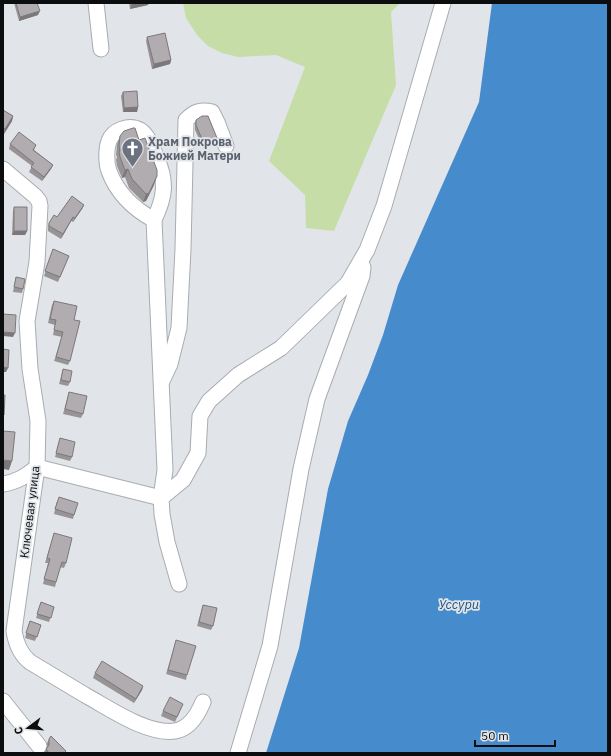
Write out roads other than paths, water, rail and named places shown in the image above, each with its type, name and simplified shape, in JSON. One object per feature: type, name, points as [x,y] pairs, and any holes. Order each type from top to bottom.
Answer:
[{"type":"lane","points":[[161,498],[183,480],[198,453],[200,416],[209,401],[238,375],[281,348],[348,283],[367,250],[386,199],[443,3]]},
{"type":"lane","points":[[95,4],[102,48]]},
{"type":"lane","points":[[161,382],[170,364],[179,328],[183,249],[186,120],[192,114],[204,110],[212,112],[226,146]]},
{"type":"lane","points":[[154,220],[142,213],[130,203],[115,183],[108,170],[107,151],[109,140],[117,131],[128,127],[140,130],[149,140],[162,172],[164,186],[162,199],[154,220],[165,470],[161,498],[167,542],[179,584]]},
{"type":"lane","name":"Ключевая улица","points":[[3,169],[35,196],[39,201],[40,206],[37,262],[27,321],[30,369],[38,421],[37,467],[9,630],[16,640],[21,652],[30,662],[129,720],[160,731],[175,731],[183,728],[193,720],[203,702]]},
{"type":"lane","points":[[238,753],[270,646],[301,469],[317,399],[362,276],[367,250]]},
{"type":"lane","points":[[3,484],[13,483],[23,478],[37,467],[161,498]]},
{"type":"lane","points":[[3,701],[39,746]]},
{"type":"water","name":"Уссури","points":[[492,3],[608,3],[608,753],[266,753],[299,648],[328,489],[348,421],[383,335],[398,285],[479,102]]},
{"type":"place","name":"Храм Покрова Божией Матери","points":[[133,168]]}]
